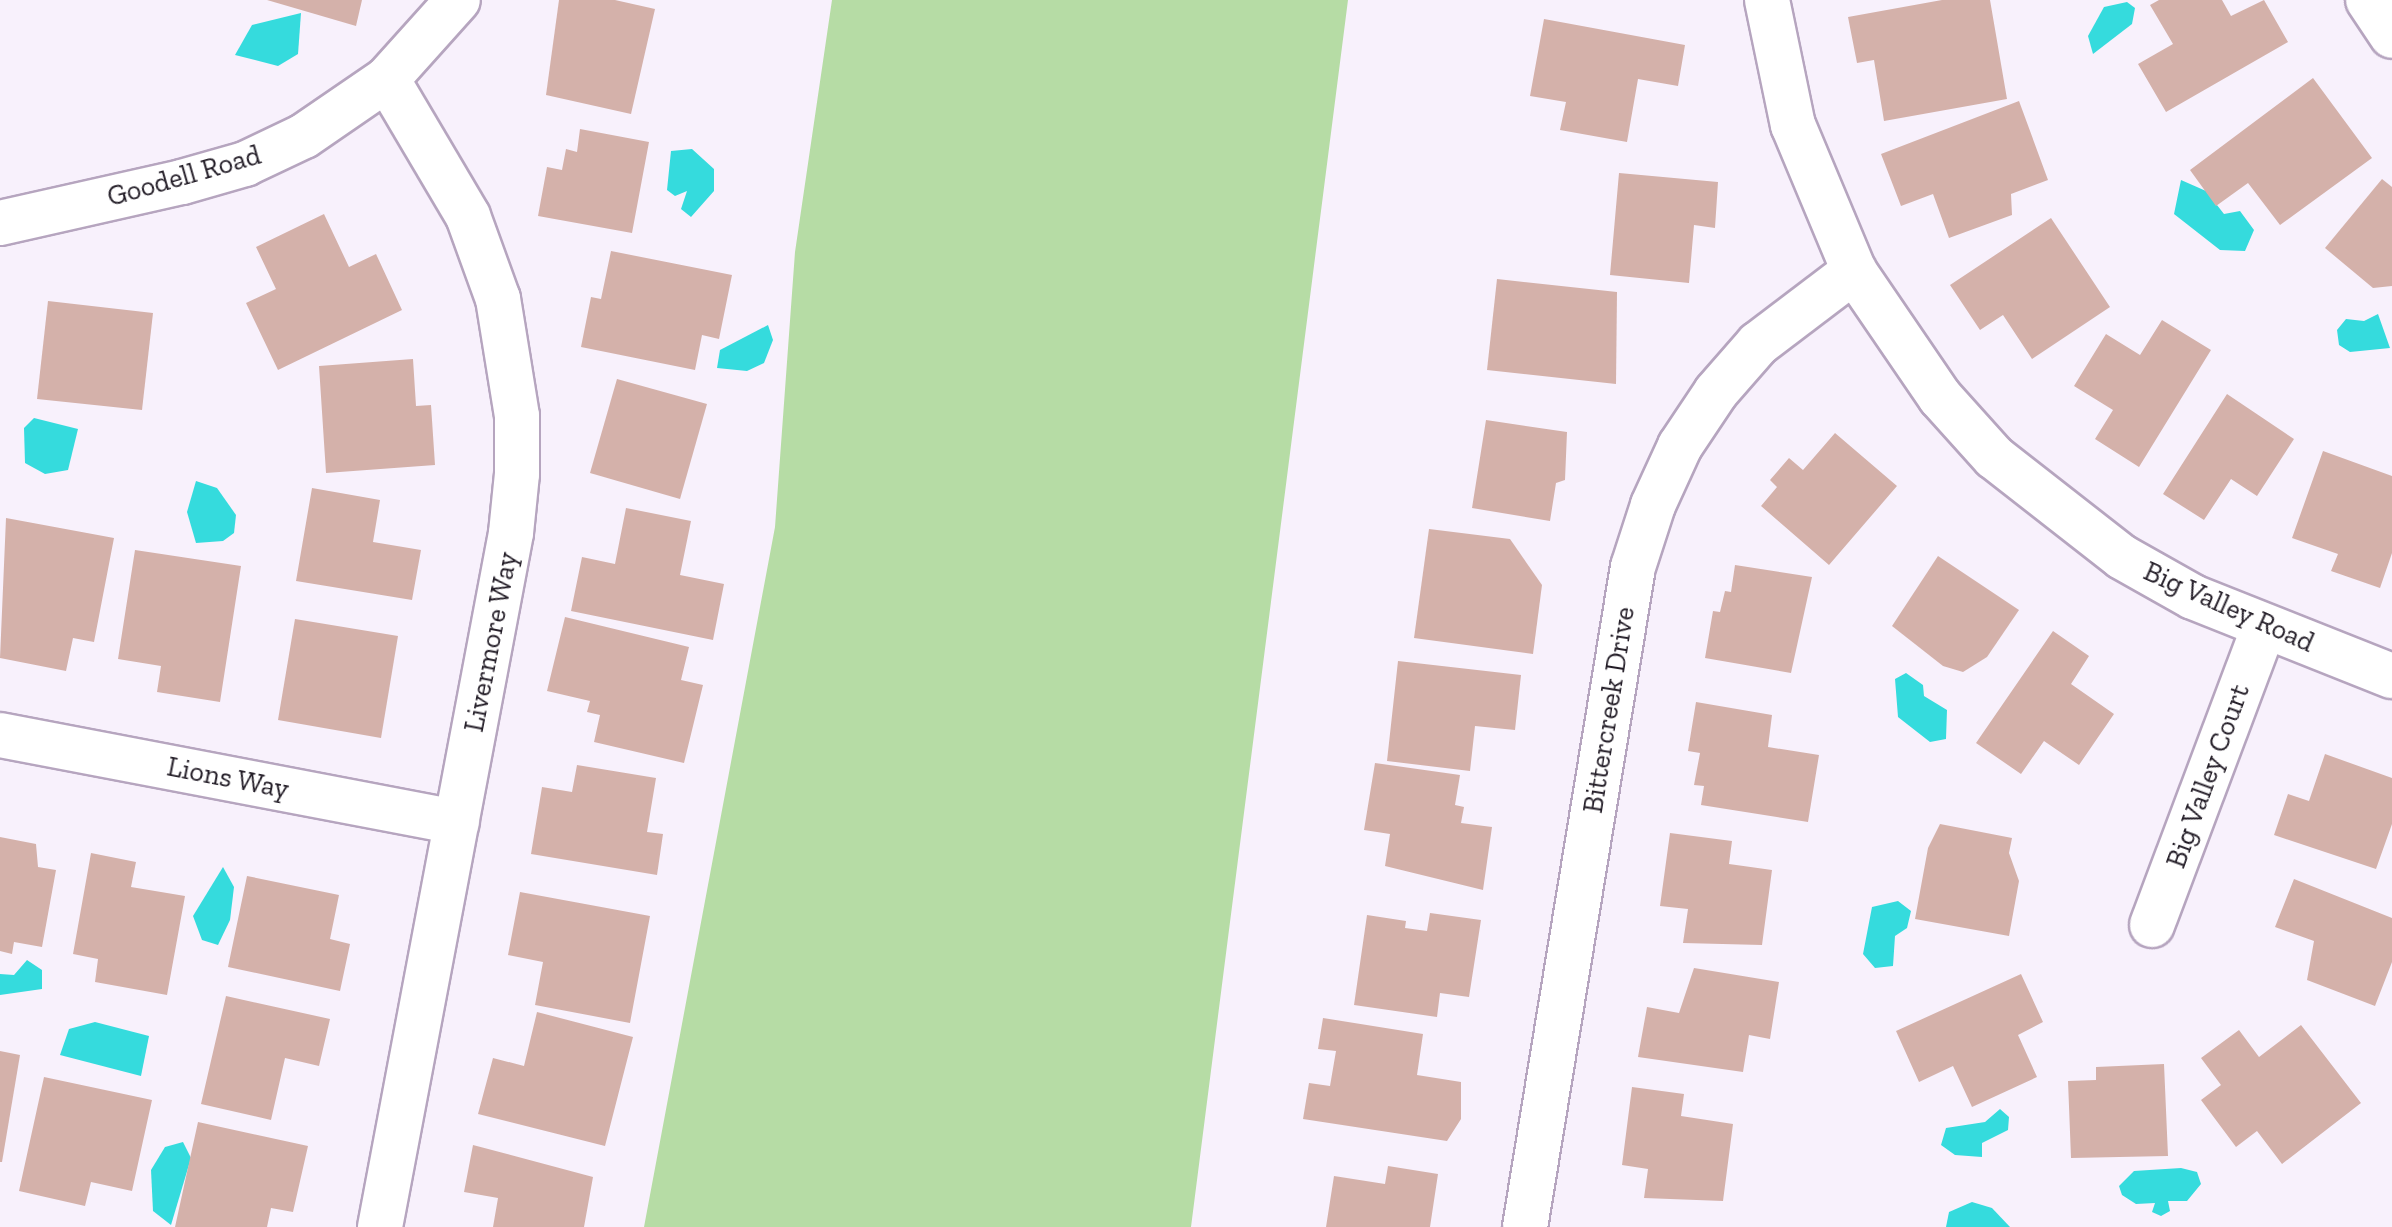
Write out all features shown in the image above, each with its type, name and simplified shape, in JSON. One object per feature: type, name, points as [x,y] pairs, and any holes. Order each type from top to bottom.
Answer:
[{"type":"street","name":"Goodell Road","points":[[0,223],[245,164],[304,136],[387,79],[458,0]]},
{"type":"street","name":"Big Valley Road","points":[[1767,0],[1793,125],[1854,271],[1940,397],[1994,457],[2122,557],[2264,627],[2392,676]]},
{"type":"street","points":[[2368,0],[2392,36]]},
{"type":"street","name":"Livermore Way","points":[[380,1227],[511,533],[517,416],[498,299],[468,216],[387,79]]},
{"type":"street","name":"Bittercreek Drive","points":[[1525,1227],[1633,567],[1653,505],[1680,446],[1716,392],[1758,344],[1854,271]]},
{"type":"street","name":"Big Valley Court","points":[[2152,925],[2264,627]]},
{"type":"street","name":"Lions Way","points":[[0,735],[457,822]]},
{"type":"green space","points":[[832,0],[1348,0],[1191,1227],[644,1227],[775,527],[795,252]]},
{"type":"water","points":[[2127,2],[2135,8],[2132,24],[2093,54],[2088,36],[2104,7]]},
{"type":"water","points":[[301,13],[298,54],[278,66],[235,55],[252,25]]},
{"type":"water","points":[[692,149],[714,169],[714,191],[691,217],[681,209],[687,191],[675,196],[667,190],[671,151]]},
{"type":"water","points":[[2181,180],[2206,191],[2224,214],[2240,211],[2254,230],[2245,251],[2220,250],[2174,214]]},
{"type":"water","points":[[2378,314],[2390,348],[2350,352],[2339,345],[2337,330],[2346,319],[2364,321]]},
{"type":"water","points":[[768,325],[773,340],[764,363],[747,371],[717,368],[720,350]]},
{"type":"water","points":[[34,418],[78,429],[68,470],[45,474],[25,463],[24,428]]},
{"type":"water","points":[[196,481],[217,488],[236,515],[234,533],[223,541],[196,543],[187,512]]},
{"type":"water","points":[[1906,673],[1923,685],[1924,696],[1947,710],[1946,739],[1930,742],[1898,717],[1895,679]]},
{"type":"water","points":[[223,867],[234,887],[230,920],[218,945],[202,940],[193,916]]},
{"type":"water","points":[[1898,901],[1911,911],[1907,928],[1895,936],[1893,966],[1875,968],[1863,954],[1872,907]]},
{"type":"water","points":[[27,960],[42,970],[42,989],[0,995],[0,974],[14,975]]},
{"type":"water","points":[[95,1022],[149,1036],[141,1076],[60,1055],[69,1029]]},
{"type":"water","points":[[2000,1109],[2009,1117],[2008,1130],[1982,1143],[1982,1157],[1955,1155],[1941,1145],[1946,1128],[1985,1122]]},
{"type":"water","points":[[183,1142],[191,1158],[171,1225],[153,1211],[151,1170],[165,1147]]},
{"type":"water","points":[[2181,1168],[2197,1172],[2201,1184],[2187,1201],[2168,1201],[2170,1211],[2161,1216],[2152,1212],[2155,1203],[2136,1204],[2122,1195],[2119,1186],[2134,1171]]},
{"type":"water","points":[[1972,1202],[1992,1208],[2010,1227],[1946,1227],[1949,1212]]},
{"type":"building","points":[[267,0],[362,0],[356,26]]},
{"type":"building","points":[[559,0],[615,0],[655,9],[631,114],[546,95]]},
{"type":"building","points":[[1942,0],[1990,0],[2007,99],[1884,121],[1874,60],[1857,63],[1848,17]]},
{"type":"building","points":[[2159,0],[2222,0],[2231,16],[2264,0],[2288,42],[2166,112],[2138,64],[2173,44],[2150,5]]},
{"type":"building","points":[[1544,19],[1685,45],[1678,86],[1638,79],[1627,142],[1560,130],[1566,102],[1530,96]]},
{"type":"building","points":[[2313,78],[2372,158],[2280,225],[2248,183],[2216,206],[2190,170]]},
{"type":"building","points":[[2019,101],[2048,180],[2011,194],[2012,215],[1949,238],[1933,194],[1901,206],[1881,154]]},
{"type":"building","points":[[580,129],[649,142],[632,233],[538,216],[547,167],[562,170],[566,149],[577,152]]},
{"type":"building","points":[[1619,173],[1718,182],[1715,228],[1694,225],[1689,283],[1610,275]]},
{"type":"building","points":[[2382,179],[2392,187],[2392,286],[2373,288],[2325,248]]},
{"type":"building","points":[[324,214],[349,267],[376,254],[402,310],[278,370],[246,303],[276,289],[256,247]]},
{"type":"building","points":[[2051,218],[2110,307],[2032,359],[2003,315],[1980,330],[1950,285]]},
{"type":"building","points":[[611,251],[732,275],[719,339],[702,335],[695,370],[581,347],[591,297],[601,299]]},
{"type":"building","points":[[1497,279],[1617,292],[1616,384],[1487,370]]},
{"type":"building","points":[[48,301],[153,313],[142,410],[37,399]]},
{"type":"building","points":[[2162,320],[2211,350],[2139,467],[2095,439],[2113,410],[2074,386],[2106,334],[2140,355]]},
{"type":"building","points":[[413,359],[416,406],[431,405],[435,465],[326,473],[319,366]]},
{"type":"building","points":[[617,379],[707,404],[680,499],[590,473]]},
{"type":"building","points":[[2227,394],[2294,439],[2257,496],[2231,479],[2204,520],[2163,494]]},
{"type":"building","points":[[1486,420],[1567,432],[1565,480],[1556,483],[1550,521],[1472,508]]},
{"type":"building","points":[[1835,433],[1897,486],[1829,565],[1761,506],[1777,487],[1770,480],[1789,458],[1803,470]]},
{"type":"building","points":[[2323,451],[2392,476],[2392,553],[2380,588],[2331,571],[2338,554],[2292,538]]},
{"type":"building","points":[[312,488],[380,500],[373,542],[421,550],[412,600],[296,581]]},
{"type":"building","points":[[626,508],[691,521],[680,575],[724,584],[713,640],[571,611],[582,557],[615,564]]},
{"type":"building","points":[[6,518],[114,538],[94,642],[73,638],[66,671],[0,658]]},
{"type":"building","points":[[1429,529],[1510,539],[1542,585],[1533,654],[1414,638]]},
{"type":"building","points":[[135,550],[241,566],[220,702],[157,692],[161,666],[118,659]]},
{"type":"building","points":[[1938,556],[2019,610],[1987,657],[1963,672],[1943,666],[1892,626]]},
{"type":"building","points":[[1735,565],[1812,577],[1791,673],[1705,658],[1713,611],[1720,612],[1725,591],[1731,592]]},
{"type":"building","points":[[565,617],[689,647],[681,680],[703,685],[684,763],[594,742],[600,715],[587,712],[590,701],[547,691]]},
{"type":"building","points":[[295,619],[398,636],[381,738],[278,720]]},
{"type":"building","points":[[2053,631],[2089,656],[2071,684],[2114,714],[2079,765],[2044,741],[2021,774],[1976,743]]},
{"type":"building","points":[[1398,661],[1521,675],[1515,730],[1475,726],[1470,771],[1387,761]]},
{"type":"building","points":[[1696,702],[1772,715],[1768,747],[1819,755],[1808,822],[1701,805],[1704,786],[1694,785],[1700,753],[1688,751]]},
{"type":"building","points":[[2325,754],[2392,778],[2392,824],[2376,869],[2274,835],[2288,794],[2309,801]]},
{"type":"building","points":[[1375,763],[1460,775],[1455,805],[1464,807],[1461,823],[1492,827],[1483,890],[1385,866],[1390,834],[1364,830]]},
{"type":"building","points":[[577,765],[656,778],[647,832],[663,834],[657,875],[531,854],[542,787],[572,792]]},
{"type":"building","points":[[1940,824],[2012,838],[2009,853],[2019,881],[2009,936],[1915,919],[1928,848]]},
{"type":"building","points":[[1670,833],[1732,841],[1729,864],[1772,870],[1762,945],[1683,943],[1688,909],[1660,906]]},
{"type":"building","points":[[0,837],[36,844],[38,867],[56,870],[42,947],[14,942],[12,954],[0,951]]},
{"type":"building","points":[[91,853],[136,862],[131,887],[185,896],[167,995],[95,982],[98,959],[73,954]]},
{"type":"building","points":[[247,876],[339,895],[330,939],[350,944],[340,991],[228,967]]},
{"type":"building","points":[[2294,879],[2392,918],[2392,962],[2375,1006],[2307,980],[2314,941],[2275,927]]},
{"type":"building","points":[[520,892],[650,916],[630,1023],[535,1005],[543,962],[508,955]]},
{"type":"building","points":[[1430,913],[1481,920],[1469,997],[1440,993],[1437,1017],[1354,1005],[1367,915],[1406,921],[1405,928],[1427,931]]},
{"type":"building","points":[[1694,968],[1779,982],[1770,1039],[1749,1035],[1743,1072],[1638,1057],[1647,1007],[1679,1013]]},
{"type":"building","points":[[2021,974],[2043,1022],[2018,1035],[2037,1077],[1972,1107],[1953,1066],[1919,1082],[1896,1031]]},
{"type":"building","points":[[226,996],[330,1019],[319,1066],[285,1058],[271,1120],[201,1104]]},
{"type":"building","points":[[537,1012],[633,1037],[605,1146],[478,1114],[493,1058],[524,1066]]},
{"type":"building","points":[[1323,1018],[1423,1034],[1417,1075],[1461,1082],[1461,1119],[1447,1141],[1303,1119],[1309,1083],[1330,1086],[1336,1051],[1318,1049]]},
{"type":"building","points":[[2301,1025],[2361,1103],[2282,1164],[2257,1131],[2236,1147],[2201,1100],[2221,1085],[2201,1058],[2239,1030],[2259,1057]]},
{"type":"building","points":[[0,1051],[20,1055],[2,1162],[0,1162]]},
{"type":"building","points":[[2164,1064],[2168,1156],[2071,1158],[2068,1081],[2096,1080],[2096,1067]]},
{"type":"building","points":[[44,1077],[152,1100],[132,1191],[91,1182],[85,1206],[19,1191]]},
{"type":"building","points":[[1632,1087],[1684,1094],[1681,1116],[1733,1124],[1723,1201],[1644,1198],[1648,1169],[1622,1165]]},
{"type":"building","points":[[198,1122],[308,1146],[293,1212],[271,1208],[267,1227],[175,1227]]},
{"type":"building","points":[[473,1145],[593,1177],[584,1227],[493,1227],[498,1198],[464,1192]]},
{"type":"building","points":[[1388,1166],[1438,1174],[1430,1227],[1326,1227],[1334,1176],[1385,1184]]}]
